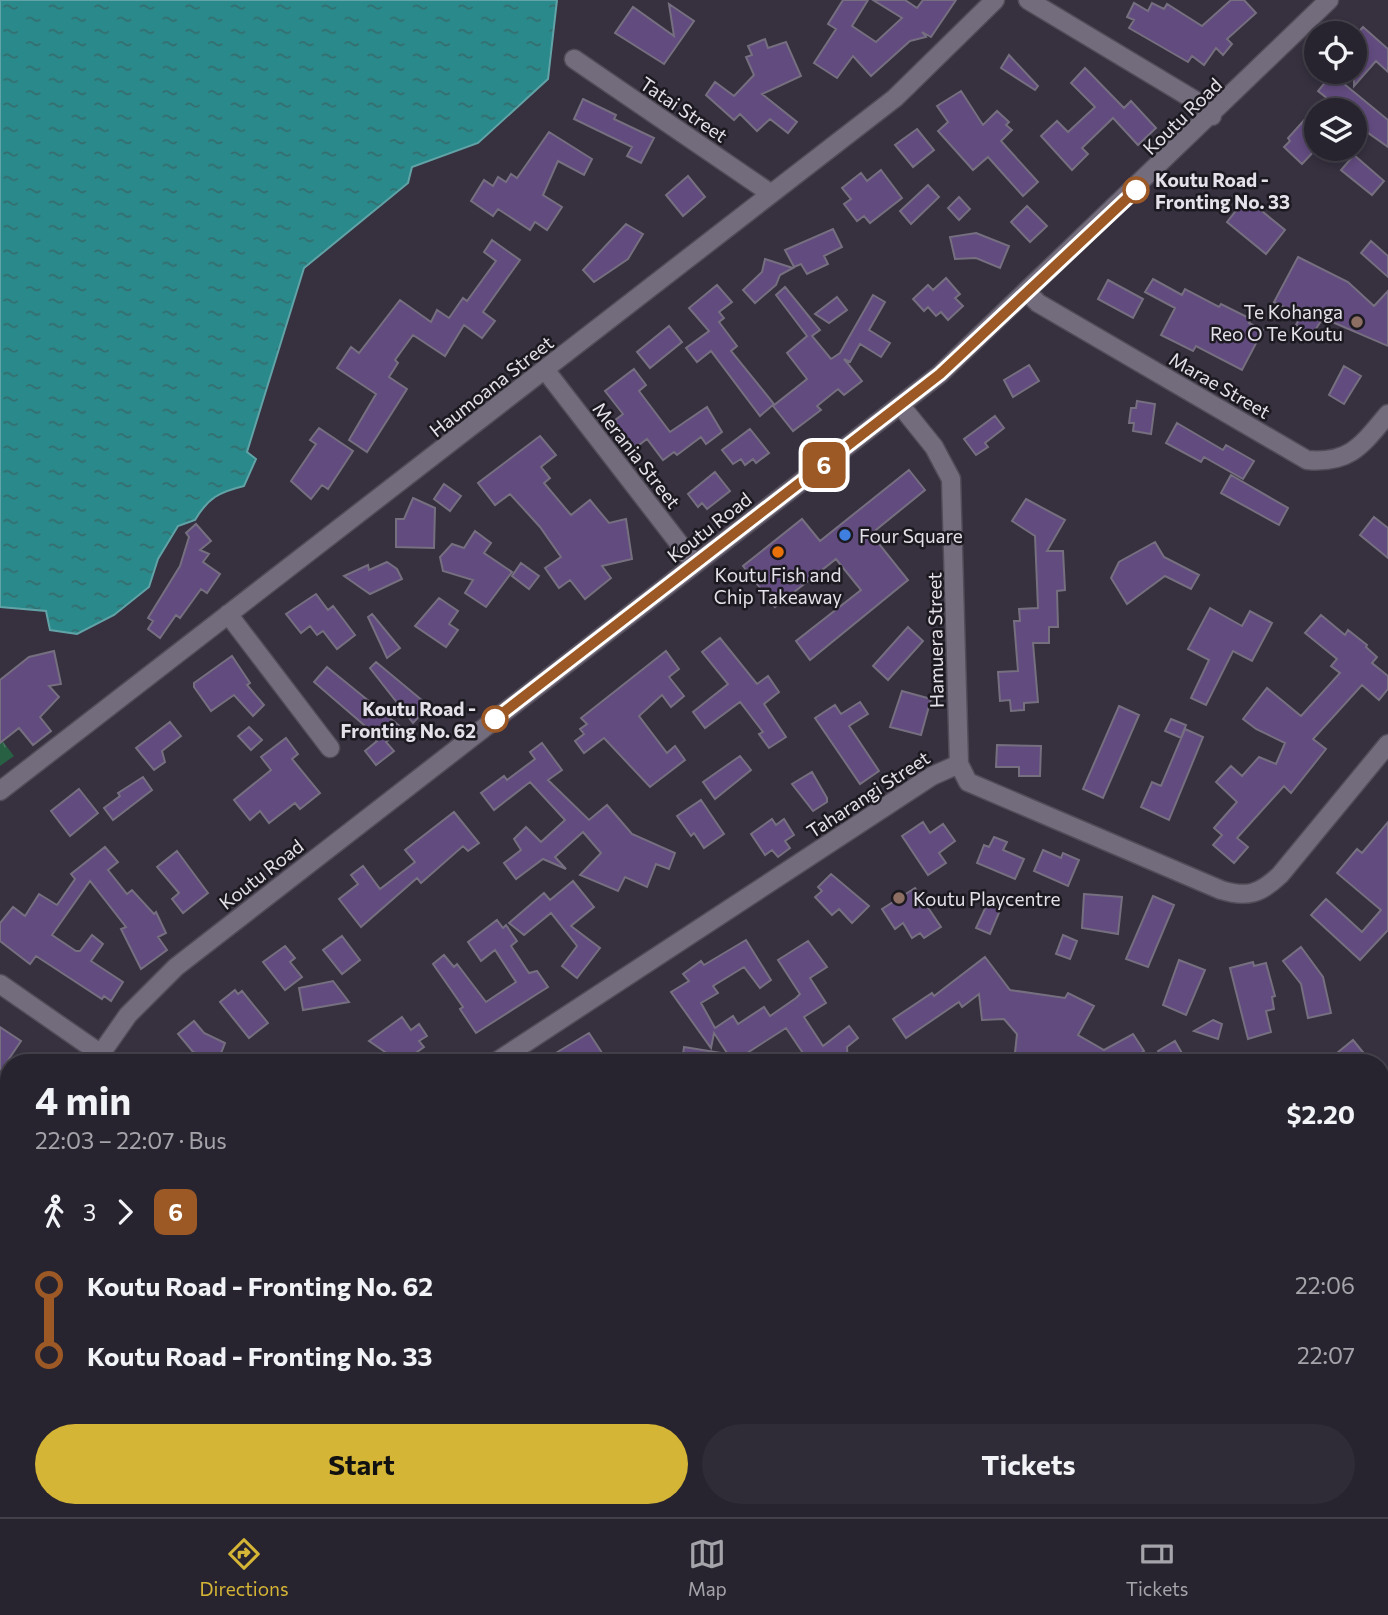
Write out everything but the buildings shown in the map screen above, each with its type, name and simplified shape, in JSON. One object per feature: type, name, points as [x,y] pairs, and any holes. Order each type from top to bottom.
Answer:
[{"type":"street","name":"Haumoana Street","points":[[0,791],[547,371],[770,193],[895,98],[995,0]]},
{"type":"street","points":[[1028,0],[1201,104],[1212,116]]},
{"type":"street","name":"Koutu Road","points":[[101,1054],[128,1015],[176,967],[901,406],[978,342],[1329,0]]},
{"type":"street","name":"Tatai Street","points":[[574,60],[770,193]]},
{"type":"street","name":"Marae Street","points":[[1028,293],[1038,303],[1307,460],[1328,462],[1348,455],[1362,445],[1388,414]]},
{"type":"street","name":"Merania Street","points":[[547,371],[695,564]]},
{"type":"street","name":"Hamuera Street","points":[[901,406],[934,447],[951,479],[959,764]]},
{"type":"street","points":[[228,614],[330,748]]},
{"type":"street","name":"Taharangi Street","points":[[508,1054],[932,776],[959,764],[968,782],[1221,890],[1250,895],[1262,891],[1280,875],[1388,744]]},
{"type":"street","points":[[0,984],[93,1054]]},
{"type":"green space","points":[[0,738],[14,756],[0,766]]},
{"type":"water","points":[[0,0],[557,0],[548,79],[478,143],[412,167],[408,183],[304,268],[247,452],[256,459],[244,486],[215,497],[195,520],[178,526],[158,559],[149,587],[114,615],[77,634],[50,630],[46,611],[0,607]]},
{"type":"bus line","name":"6","points":[[495,719],[940,374],[978,342],[1136,190]]},
{"type":"place","name":"Koutu Road - Fronting No. 33","points":[[1136,190]]},
{"type":"place","name":"Te Kohanga Reo O Te Koutu","points":[[1357,322]]},
{"type":"place","name":"Four Square","points":[[845,535]]},
{"type":"place","name":"Koutu Fish and Chip Takeaway","points":[[778,552]]},
{"type":"place","name":"Koutu Road - Fronting No. 62","points":[[495,719]]},
{"type":"place","name":"Koutu Playcentre","points":[[899,898]]}]
